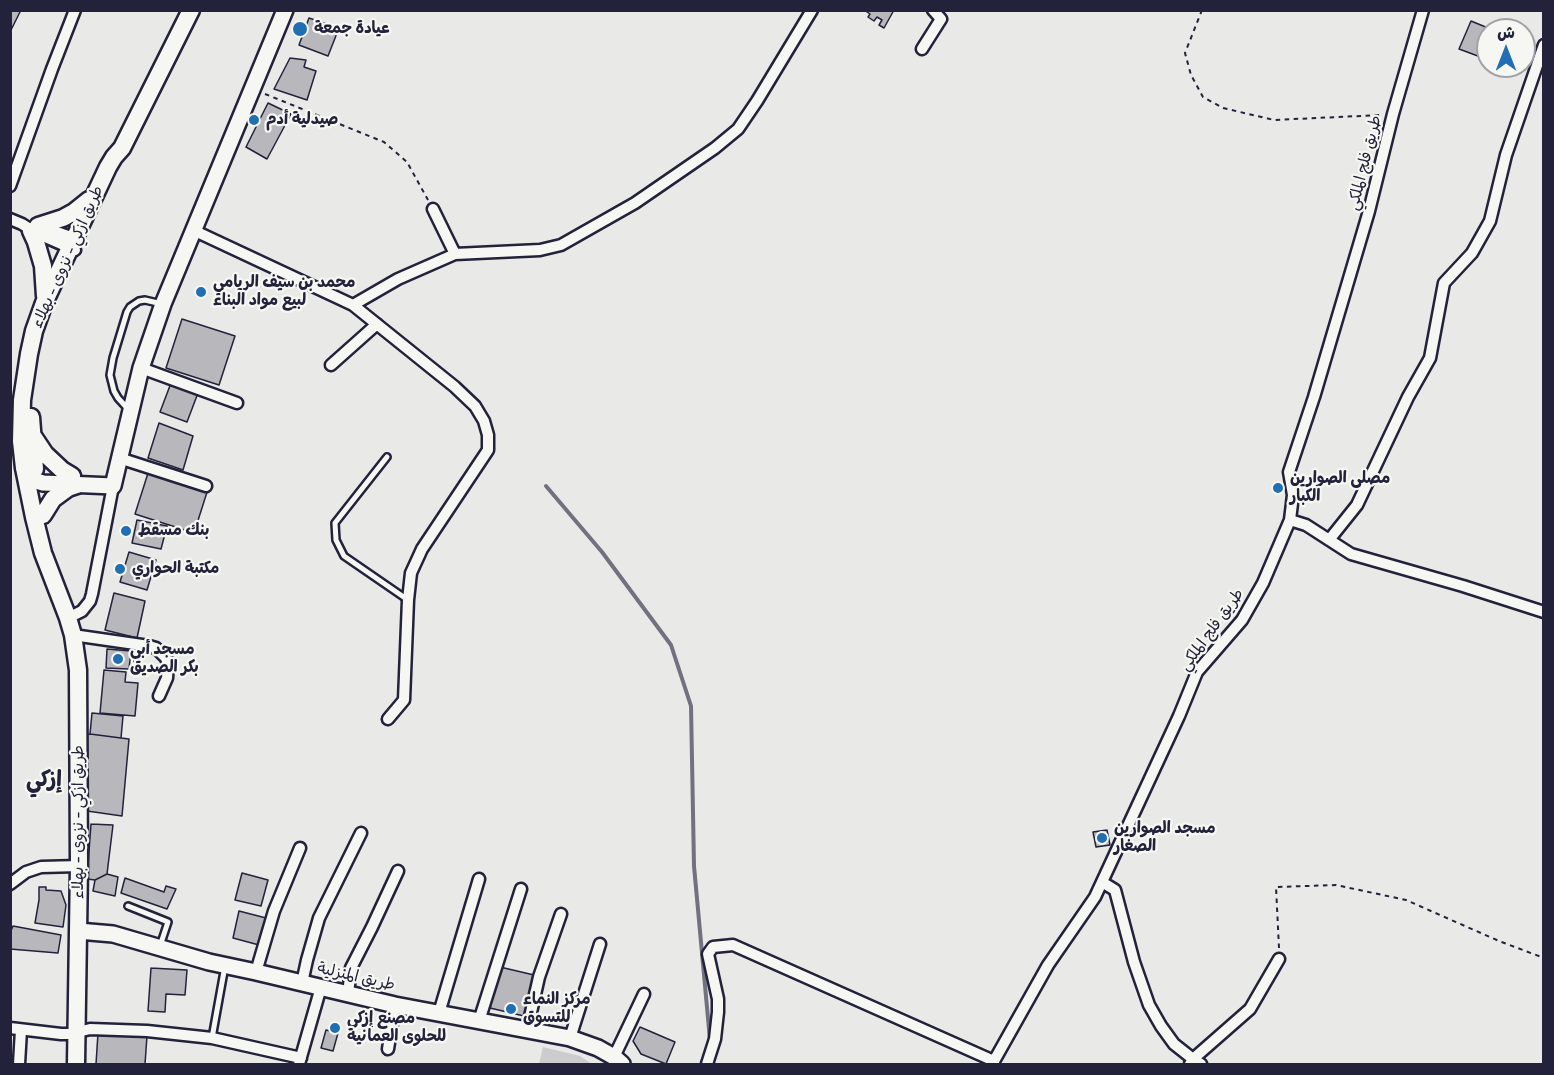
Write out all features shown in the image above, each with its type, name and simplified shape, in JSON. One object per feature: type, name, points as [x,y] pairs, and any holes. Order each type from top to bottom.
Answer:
[{"type":"main road","name":"طريق ازكي - نزوى - بهلاء","points":[[76,1065],[79,687],[73,635],[39,541],[32,479],[21,420],[24,377],[34,331],[44,303],[116,169],[122,148],[191,10]]},
{"type":"main road","name":"طريق ازكي - نزوى - بهلاء","points":[[55,582],[43,515],[32,479],[31,397],[35,361],[55,298],[94,195],[111,162],[122,148]]},
{"type":"main road","points":[[44,303],[43,266],[31,227],[63,218],[75,212],[94,195]]},
{"type":"main road","points":[[33,435],[45,454],[74,480],[68,488],[53,499],[43,515]]},
{"type":"street","points":[[10,186],[75,10]]},
{"type":"street","points":[[68,618],[82,611],[93,594],[130,412],[141,368],[163,304],[285,10]]},
{"type":"street","points":[[353,305],[398,279],[455,254],[540,250],[561,244],[635,203],[738,129],[812,10]]},
{"type":"street","points":[[922,49],[940,19],[933,10]]},
{"type":"street","name":"طريق فلج الملكي","points":[[994,1063],[1048,965],[1095,897],[1197,672],[1242,620],[1263,583],[1290,520],[1293,495],[1289,472],[1314,397],[1369,211],[1393,114],[1423,10]]},
{"type":"street","points":[[1329,540],[1357,505],[1408,397],[1430,358],[1444,283],[1472,253],[1490,221],[1506,155],[1544,45]]},
{"type":"street","points":[[433,209],[455,254]]},
{"type":"street","points":[[10,219],[75,244]]},
{"type":"street","points":[[195,231],[353,305],[455,387],[475,406],[484,421],[488,435],[488,450],[422,549],[411,573],[404,700],[388,719]]},
{"type":"street","points":[[331,365],[377,324]]},
{"type":"street","points":[[141,368],[237,403]]},
{"type":"street","points":[[119,458],[206,486]]},
{"type":"street","points":[[32,479],[114,482]]},
{"type":"street","points":[[1290,520],[1306,525],[1352,554],[1544,612]]},
{"type":"street","points":[[73,635],[156,648],[166,658],[168,664],[167,678],[159,696]]},
{"type":"street","points":[[302,983],[319,918],[361,833]]},
{"type":"street","points":[[256,972],[274,911],[300,848]]},
{"type":"street","points":[[10,884],[26,873],[41,867],[79,866]]},
{"type":"street","points":[[348,994],[351,968],[398,871]]},
{"type":"street","points":[[439,1013],[479,879]]},
{"type":"street","points":[[1102,882],[1115,890],[1134,962],[1149,1005],[1174,1044],[1195,1063],[1250,1009],[1279,959]]},
{"type":"street","points":[[478,1021],[521,889]]},
{"type":"street","points":[[527,1030],[539,977],[561,914]]},
{"type":"street","name":"طريق المنزلية","points":[[78,931],[113,934],[209,962],[395,1005],[570,1038],[598,1048],[618,1061]]},
{"type":"street","points":[[570,1038],[600,944]]},
{"type":"street","points":[[707,1065],[715,1039],[718,1012],[718,999],[708,954],[714,947],[733,945],[994,1063]]},
{"type":"street","points":[[19,1065],[16,1029],[62,1034],[90,1029],[147,1031],[212,1038],[300,1061],[321,987]]},
{"type":"street","points":[[618,1061],[644,994]]},
{"type":"street","points":[[388,1049],[395,1005]]},
{"type":"lane","points":[[130,412],[114,391],[110,375],[113,358],[130,307],[145,300],[163,304]]},
{"type":"lane","points":[[387,457],[335,523],[336,540],[344,556],[408,600]]},
{"type":"lane","points":[[129,906],[168,922],[159,948]]},
{"type":"lane","points":[[212,1038],[225,966]]},
{"type":"path","points":[[1202,10],[1185,53],[1191,75],[1203,97],[1222,108],[1274,120],[1393,114]]},
{"type":"path","points":[[252,88],[384,142],[407,162],[433,209]]},
{"type":"path","points":[[1279,959],[1276,887],[1336,885],[1406,900],[1544,958]]},
{"type":"shaded area","points":[[543,1047],[580,1056],[592,1064],[539,1064]]},
{"type":"building","points":[[10,10],[21,10],[10,32]]},
{"type":"building","points":[[864,10],[894,10],[884,28],[879,25],[882,20],[877,17],[874,21]]},
{"type":"building","points":[[309,18],[339,28],[328,56],[299,45]]},
{"type":"building","points":[[1471,21],[1476,23],[1476,55],[1459,49]]},
{"type":"building","points":[[290,58],[306,60],[304,67],[316,71],[307,100],[274,89]]},
{"type":"building","points":[[268,103],[291,114],[267,159],[246,147]]},
{"type":"building","points":[[182,319],[235,336],[219,385],[166,368]]},
{"type":"building","points":[[171,383],[198,393],[187,422],[160,412]]},
{"type":"building","points":[[159,423],[193,436],[183,470],[148,458]]},
{"type":"building","points":[[149,470],[208,489],[194,533],[135,514]]},
{"type":"building","points":[[137,520],[167,526],[161,549],[132,543]]},
{"type":"building","points":[[129,552],[156,560],[147,590],[120,582]]},
{"type":"building","points":[[114,593],[145,601],[137,638],[105,630]]},
{"type":"building","name":"مسجد أبي بكر الصديق","points":[[107,649],[131,651],[129,669],[106,668]]},
{"type":"building","points":[[104,670],[126,672],[125,682],[138,683],[135,716],[100,713]]},
{"type":"building","points":[[92,713],[123,716],[121,738],[90,734]]},
{"type":"building","points":[[85,735],[129,739],[122,816],[80,810]]},
{"type":"building","points":[[91,824],[113,825],[107,874],[95,880],[87,879]]},
{"type":"building","name":"مسجد الصوارين الصغار","points":[[1107,830],[1110,845],[1096,847],[1093,832]]},
{"type":"building","points":[[242,873],[268,880],[261,906],[235,900]]},
{"type":"building","points":[[107,874],[118,877],[115,896],[93,891],[95,880]]},
{"type":"building","points":[[125,878],[164,892],[166,886],[176,889],[167,909],[121,893]]},
{"type":"building","points":[[39,887],[61,891],[66,905],[63,927],[35,923]]},
{"type":"building","points":[[239,911],[266,918],[259,945],[233,938]]},
{"type":"building","points":[[13,926],[61,935],[58,953],[10,949],[10,933]]},
{"type":"building","points":[[500,967],[534,975],[524,1016],[490,1008]]},
{"type":"building","points":[[151,968],[187,970],[185,995],[166,994],[165,1012],[148,1011]]},
{"type":"building","points":[[640,1027],[675,1042],[666,1064],[641,1054],[633,1041]]},
{"type":"building","points":[[326,1030],[338,1033],[333,1051],[321,1048]]},
{"type":"building","points":[[98,1033],[147,1036],[145,1064],[96,1064]]},
{"type":"waterway","points":[[546,486],[602,552],[671,645],[691,706],[694,866],[710,1040]]},
{"type":"place","name":"عيادة جمعة","points":[[300,29]]},
{"type":"place","name":"صيدلية أدم","points":[[254,120]]},
{"type":"place","name":"محمد بن سيف الريامي لبيع مواد البناء","points":[[201,292]]},
{"type":"place","name":"مصلى الصوارين الكبار","points":[[1278,488]]},
{"type":"place","name":"بنك مسقط","points":[[126,531]]},
{"type":"place","name":"مكتبة الحواري","points":[[120,569]]},
{"type":"place","name":"مسجد أبي بكر الصديق","points":[[118,659]]},
{"type":"place","name":"مسجد الصوارين الصغار","points":[[1102,838]]},
{"type":"place","name":"مركز النماء للتسوق","points":[[511,1009]]},
{"type":"place","name":"مصنع إزكي للحلوى العمانية","points":[[335,1028]]},
{"type":"district","name":"إزكي","points":[[44,780]]}]
